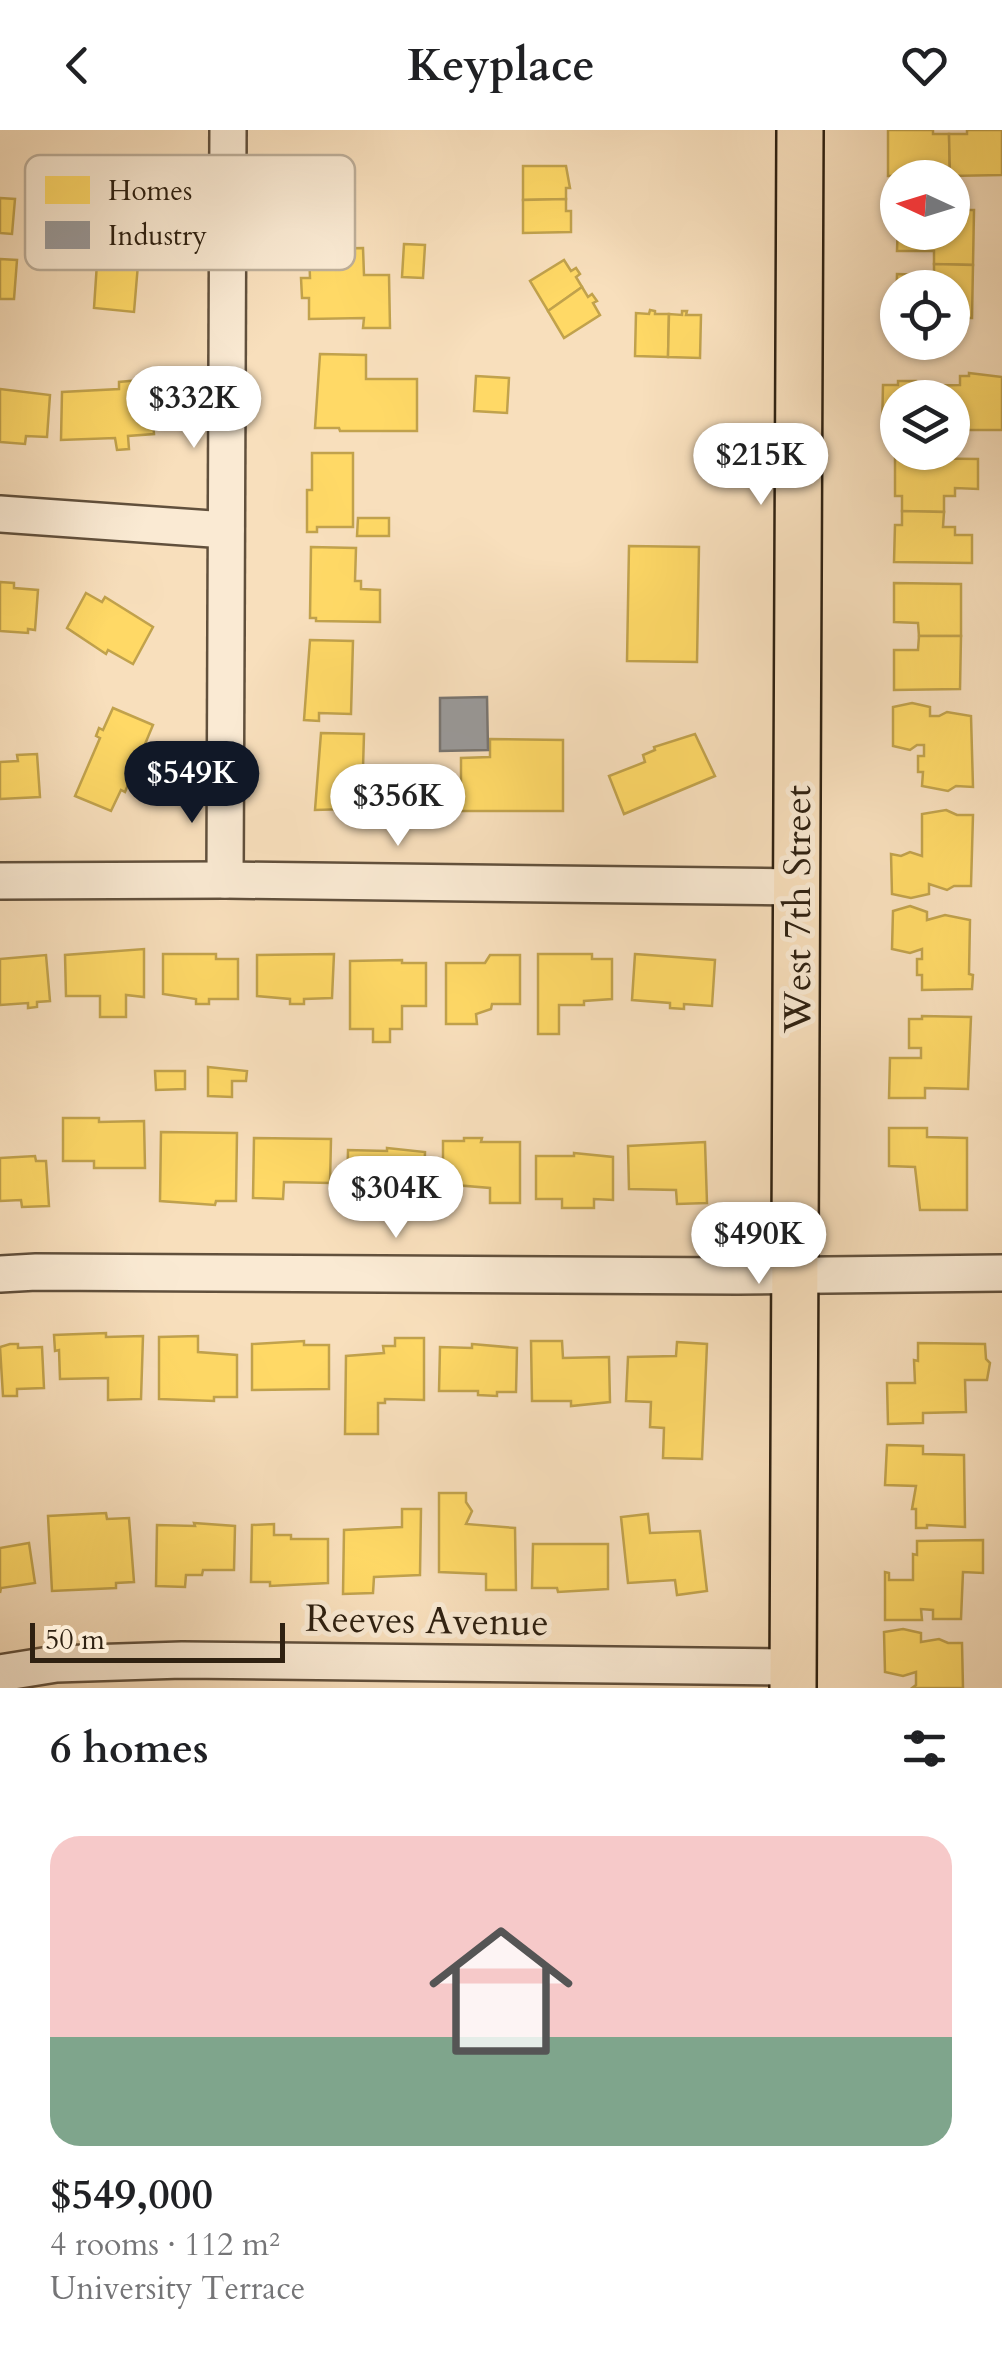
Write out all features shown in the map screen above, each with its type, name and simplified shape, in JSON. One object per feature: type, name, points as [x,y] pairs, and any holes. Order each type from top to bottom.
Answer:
[{"type":"main road","name":"West 7th Street","points":[[794,1678],[800,130]]},
{"type":"street","points":[[228,130],[228,155]]},
{"type":"street","points":[[224,880],[227,270]]},
{"type":"street","points":[[0,514],[226,530]]},
{"type":"street","points":[[0,882],[224,880],[798,887]]},
{"type":"street","points":[[0,1274],[738,1276],[1002,1272]]},
{"type":"street","name":"Reeves Avenue","points":[[0,1672],[56,1664],[182,1660],[794,1678]]},
{"type":"building: Homes","points":[[888,130],[949,134],[950,160],[888,160]]},
{"type":"building: Homes","points":[[967,130],[1002,130],[1002,175],[970,176],[970,160],[950,160],[949,134],[967,134]]},
{"type":"building: Homes","points":[[523,166],[566,166],[570,188],[566,188],[566,199],[523,200]]},
{"type":"building: Homes","points":[[0,198],[15,199],[12,234],[0,233]]},
{"type":"building: Homes","points":[[566,199],[566,211],[571,211],[571,232],[523,233],[523,200]]},
{"type":"building: Homes","points":[[970,210],[974,210],[973,265],[934,264],[934,251],[897,251],[970,250]]},
{"type":"building: Homes","points":[[404,244],[425,245],[423,278],[402,277]]},
{"type":"building: Homes","points":[[355,248],[363,248],[364,275],[389,275],[390,328],[363,328],[364,318],[309,319],[309,298],[302,298],[301,278],[310,278],[310,270],[355,270]]},
{"type":"building: Homes","points":[[0,259],[17,260],[14,299],[0,299]]},
{"type":"building: Homes","points":[[564,260],[571,271],[576,268],[580,274],[576,277],[582,287],[548,311],[530,281]]},
{"type":"building: Homes","points":[[934,264],[973,265],[972,318],[970,270],[934,270]]},
{"type":"building: Homes","points":[[97,270],[138,270],[134,312],[94,308]]},
{"type":"building: Homes","points":[[582,287],[588,297],[592,294],[597,301],[593,303],[600,315],[564,338],[548,311]]},
{"type":"building: Homes","points":[[650,310],[669,314],[668,357],[635,356],[636,313],[649,314]]},
{"type":"building: Homes","points":[[682,311],[687,311],[686,315],[701,315],[700,358],[668,357],[669,314],[682,315]]},
{"type":"building: Homes","points":[[320,354],[366,355],[366,379],[417,379],[417,431],[315,428]]},
{"type":"building: Homes","points":[[476,376],[509,378],[507,413],[474,411]]},
{"type":"building: Homes","points":[[960,376],[1002,377],[1002,430],[970,430],[970,380],[960,380]]},
{"type":"building: Homes","points":[[139,380],[140,393],[148,392],[154,434],[128,436],[129,449],[117,450],[115,438],[61,440],[62,392],[119,389],[119,382]]},
{"type":"building: Homes","points":[[0,389],[50,395],[47,437],[26,436],[25,444],[0,442]]},
{"type":"building: Homes","points":[[312,453],[353,453],[353,527],[317,527],[317,532],[307,532]]},
{"type":"building: Homes","points":[[970,459],[978,459],[978,489],[955,488],[955,496],[944,496],[944,512],[902,511],[902,496],[895,496],[895,470],[970,470]]},
{"type":"building: Homes","points":[[902,511],[944,512],[943,527],[955,527],[955,535],[972,535],[972,563],[894,562],[895,525],[902,525]]},
{"type":"building: Homes","points":[[358,518],[389,518],[389,536],[357,536]]},
{"type":"building: Homes","points":[[629,546],[699,547],[697,662],[627,661]]},
{"type":"building: Homes","points":[[311,547],[356,548],[355,581],[361,581],[361,589],[380,590],[380,622],[310,618]]},
{"type":"building: Homes","points":[[0,582],[38,590],[35,630],[0,631]]},
{"type":"building: Homes","points":[[894,583],[961,584],[961,636],[919,636],[918,623],[894,622]]},
{"type":"building: Homes","points":[[86,593],[102,602],[105,597],[153,627],[133,664],[108,650],[106,654],[67,628]]},
{"type":"building: Homes","points":[[919,636],[961,636],[960,689],[894,690],[894,650],[918,650]]},
{"type":"building: Homes","points":[[310,640],[353,641],[351,714],[319,713],[319,721],[304,720]]},
{"type":"building: Homes","points":[[912,703],[930,707],[930,716],[947,712],[971,716],[973,787],[956,786],[948,791],[922,786],[918,756],[924,756],[924,745],[910,750],[893,746],[893,707]]},
{"type":"building: Homes","points":[[113,708],[153,725],[125,792],[121,790],[111,811],[75,796],[100,738],[96,736],[99,728],[103,730]]},
{"type":"building: Homes","points":[[321,733],[364,734],[363,768],[386,768],[385,808],[315,810]]},
{"type":"building: Homes","points":[[695,734],[715,776],[624,814],[609,776],[645,762],[643,755],[655,750],[654,747]]},
{"type":"building: Homes","points":[[490,739],[563,740],[563,811],[461,811],[461,758],[490,757]]},
{"type":"building: Homes","points":[[37,754],[40,797],[0,799],[0,762],[18,761],[17,755]]},
{"type":"building: Homes","points":[[946,810],[973,815],[971,886],[947,890],[929,884],[929,894],[911,898],[892,894],[891,854],[901,856],[910,852],[922,856],[922,814]]},
{"type":"building: Homes","points":[[910,906],[927,912],[927,920],[945,915],[970,920],[972,989],[922,990],[917,959],[922,959],[922,949],[910,953],[892,949],[893,911]]},
{"type":"building: Homes","points":[[144,949],[144,997],[126,995],[126,1017],[100,1017],[100,996],[66,996],[65,955]]},
{"type":"building: Homes","points":[[163,954],[216,954],[216,959],[238,959],[238,999],[209,999],[209,1004],[196,1004],[196,999],[163,994]]},
{"type":"building: Homes","points":[[334,954],[332,998],[290,1004],[290,999],[257,996],[257,955]]},
{"type":"building: Homes","points":[[538,954],[592,954],[592,959],[612,959],[612,999],[559,1005],[559,1034],[538,1034]]},
{"type":"building: Homes","points":[[635,954],[715,960],[712,1006],[684,1004],[684,1009],[670,1008],[670,1003],[632,1000]]},
{"type":"building: Homes","points":[[46,955],[50,1001],[28,1008],[28,1003],[0,1005],[0,959]]},
{"type":"building: Homes","points":[[490,955],[520,955],[520,1004],[492,1004],[491,1009],[476,1014],[477,1024],[446,1024],[446,963],[485,963]]},
{"type":"building: Homes","points":[[350,961],[426,963],[426,1006],[402,1006],[402,1029],[390,1029],[390,1042],[373,1042],[373,1029],[350,1029]]},
{"type":"building: Homes","points":[[971,1017],[968,1089],[925,1088],[925,1098],[889,1098],[890,1058],[921,1058],[921,1048],[909,1048],[909,1019]]},
{"type":"building: Homes","points":[[208,1067],[247,1071],[246,1081],[232,1081],[232,1097],[208,1096]]},
{"type":"building: Homes","points":[[155,1071],[185,1071],[185,1089],[156,1090]]},
{"type":"building: Homes","points":[[63,1118],[144,1121],[145,1168],[94,1168],[94,1161],[63,1161]]},
{"type":"building: Homes","points":[[889,1128],[927,1128],[927,1137],[967,1138],[967,1210],[920,1210],[915,1167],[889,1166]]},
{"type":"building: Homes","points":[[161,1132],[237,1133],[236,1201],[216,1201],[215,1205],[160,1201]]},
{"type":"building: Homes","points":[[254,1138],[331,1139],[330,1183],[284,1182],[283,1199],[253,1198]]},
{"type":"building: Homes","points":[[464,1138],[520,1142],[520,1203],[490,1203],[490,1188],[443,1184],[443,1141]]},
{"type":"building: Homes","points":[[705,1142],[707,1203],[677,1204],[676,1190],[629,1189],[628,1146]]},
{"type":"building: Homes","points":[[387,1148],[425,1152],[424,1195],[380,1197],[347,1193],[348,1150]]},
{"type":"building: Homes","points":[[574,1153],[613,1157],[613,1200],[594,1199],[594,1208],[562,1208],[562,1199],[536,1199],[536,1156]]},
{"type":"building: Homes","points":[[35,1156],[36,1161],[46,1161],[49,1206],[22,1207],[21,1200],[0,1201],[0,1158]]},
{"type":"building: Homes","points":[[106,1333],[106,1337],[143,1336],[141,1399],[108,1400],[108,1378],[60,1379],[54,1335]]},
{"type":"building: Homes","points":[[198,1336],[198,1352],[237,1355],[237,1397],[214,1397],[214,1401],[159,1399],[159,1337]]},
{"type":"building: Homes","points":[[395,1338],[424,1338],[424,1400],[385,1399],[385,1403],[378,1403],[378,1434],[345,1434],[346,1356],[384,1353],[383,1346],[395,1346]]},
{"type":"building: Homes","points":[[304,1341],[304,1345],[329,1345],[329,1389],[252,1390],[252,1344]]},
{"type":"building: Homes","points":[[531,1341],[562,1341],[563,1358],[609,1357],[610,1402],[571,1406],[571,1401],[532,1401]]},
{"type":"building: Homes","points":[[677,1342],[707,1344],[702,1459],[663,1458],[664,1428],[650,1427],[651,1402],[626,1401],[628,1357],[676,1356]]},
{"type":"building: Homes","points":[[918,1343],[985,1344],[990,1363],[987,1380],[965,1380],[966,1412],[923,1413],[923,1423],[888,1424],[887,1383],[915,1383]]},
{"type":"building: Homes","points":[[18,1344],[18,1348],[42,1347],[44,1388],[17,1389],[17,1396],[3,1396],[0,1347]]},
{"type":"building: Homes","points":[[472,1344],[517,1348],[516,1392],[497,1392],[497,1396],[478,1395],[478,1391],[439,1391],[440,1347],[472,1348]]},
{"type":"building: Homes","points":[[887,1445],[923,1446],[923,1454],[964,1455],[965,1527],[916,1528],[916,1509],[912,1509],[916,1486],[885,1485]]},
{"type":"building: Homes","points":[[439,1493],[466,1493],[472,1511],[466,1524],[515,1528],[516,1590],[486,1590],[486,1574],[439,1572]]},
{"type":"building: Homes","points":[[402,1509],[421,1509],[420,1575],[374,1577],[373,1593],[343,1594],[344,1530],[402,1527]]},
{"type":"building: Homes","points":[[106,1513],[107,1519],[129,1518],[134,1582],[116,1583],[116,1588],[52,1591],[48,1516]]},
{"type":"building: Homes","points":[[648,1514],[650,1533],[700,1531],[707,1591],[677,1595],[675,1580],[628,1583],[621,1517]]},
{"type":"building: Homes","points":[[194,1523],[235,1526],[234,1570],[203,1570],[202,1575],[186,1575],[185,1587],[156,1586],[157,1525],[195,1526]]},
{"type":"building: Homes","points":[[274,1524],[274,1535],[328,1539],[328,1583],[270,1586],[270,1582],[251,1582],[252,1525]]},
{"type":"building: Homes","points":[[983,1540],[983,1573],[963,1572],[961,1619],[933,1619],[933,1610],[921,1609],[922,1620],[885,1620],[885,1572],[889,1573],[889,1580],[913,1580],[917,1541]]},
{"type":"building: Homes","points":[[29,1543],[35,1583],[1,1588],[0,1593],[0,1548]]},
{"type":"building: Homes","points":[[533,1544],[608,1544],[608,1589],[558,1592],[557,1588],[532,1588]]},
{"type":"building: Homes","points":[[903,1629],[921,1633],[921,1642],[939,1639],[962,1643],[963,1688],[912,1688],[916,1685],[916,1672],[903,1676],[885,1672],[884,1632]]},
{"type":"building: Industry","points":[[487,697],[488,750],[440,751],[440,698]]}]
